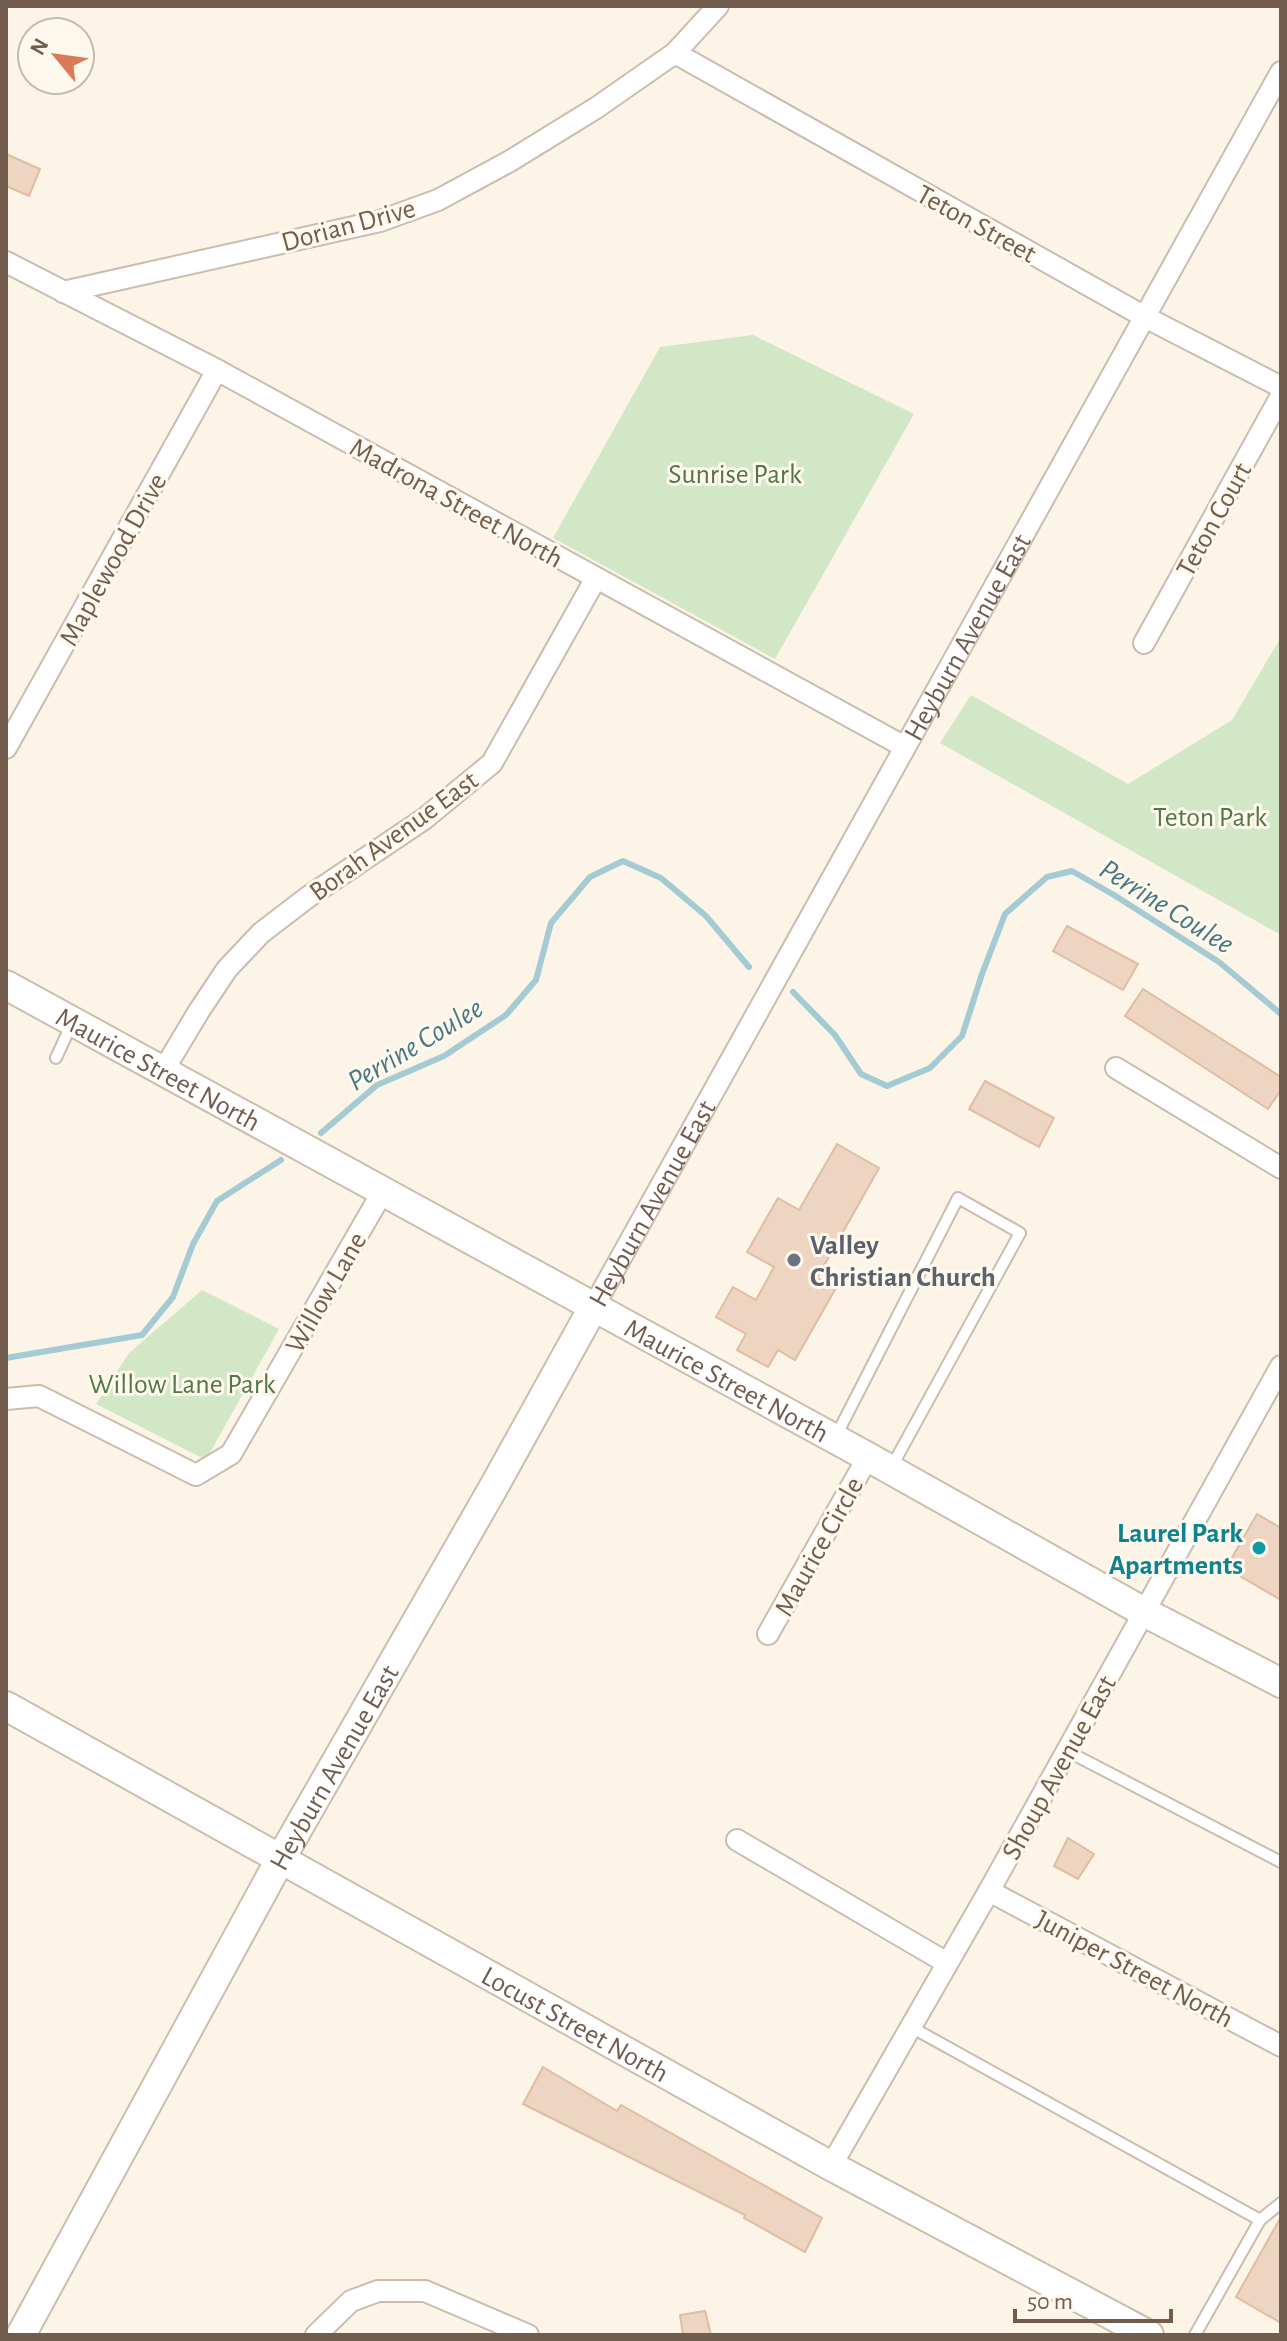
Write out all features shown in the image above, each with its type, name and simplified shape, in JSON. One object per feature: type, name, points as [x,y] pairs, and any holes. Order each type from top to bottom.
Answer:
[{"type":"street","name":"Dorian Drive","points":[[63,292],[380,221],[438,200],[510,161],[596,108],[675,53],[718,6]]},
{"type":"street","name":"Teton Street","points":[[675,53],[1145,317],[1281,387]]},
{"type":"street","name":"Heyburn Avenue East","points":[[21,2335],[281,1858],[492,1490],[1281,72]]},
{"type":"street","name":"Madrona Street North","points":[[6,262],[217,370],[905,747]]},
{"type":"street","name":"Maplewood Drive","points":[[6,748],[217,370]]},
{"type":"street","name":"Teton Court","points":[[1144,643],[1281,396]]},
{"type":"street","name":"Borah Avenue East","points":[[163,1071],[227,969],[261,933],[308,897],[424,819],[492,763],[596,578]]},
{"type":"street","name":"Maurice Street North","points":[[6,985],[879,1463],[1144,1612],[1281,1683]]},
{"type":"street","points":[[1116,1068],[1281,1168]]},
{"type":"street","name":"Willow Lane","points":[[6,1399],[39,1396],[196,1475],[231,1454],[383,1191]]},
{"type":"street","name":"Shoup Avenue East","points":[[831,2166],[989,1891],[1281,1366]]},
{"type":"street","name":"Maurice Circle","points":[[768,1634],[879,1463]]},
{"type":"street","name":"Locust Street North","points":[[6,1706],[831,2166],[1149,2335]]},
{"type":"street","points":[[737,1840],[947,1963]]},
{"type":"street","name":"Juniper Street North","points":[[989,1891],[1281,2046]]},
{"type":"street","points":[[316,2335],[351,2301],[378,2291],[425,2291],[528,2335]]},
{"type":"lane","points":[[56,1058],[73,1021]]},
{"type":"lane","points":[[835,1439],[958,1198],[1020,1233],[879,1463]]},
{"type":"lane","points":[[1067,1751],[1281,1862]]},
{"type":"lane","points":[[911,2027],[1260,2220]]},
{"type":"lane","points":[[1209,2335],[1197,2332],[1260,2220],[1281,2203]]},
{"type":"green space","name":"Sunrise Park","points":[[753,335],[914,414],[775,659],[553,538],[660,347]]},
{"type":"green space","name":"Teton Park","points":[[1281,637],[1281,935],[940,743],[971,695],[1128,784],[1232,720]]},
{"type":"green space","name":"Willow Lane Park","points":[[202,1290],[279,1329],[206,1460],[96,1404],[129,1353]]},
{"type":"building","points":[[6,154],[40,169],[29,196],[6,186]]},
{"type":"building","points":[[1067,926],[1138,964],[1123,990],[1053,951]]},
{"type":"building","points":[[1143,989],[1281,1077],[1281,1090],[1268,1109],[1125,1016]]},
{"type":"building","points":[[985,1081],[1054,1118],[1039,1147],[969,1109]]},
{"type":"building","name":"Valley Christian Church","points":[[837,1144],[879,1168],[817,1278],[836,1288],[795,1360],[778,1350],[768,1367],[737,1350],[746,1334],[716,1317],[733,1287],[756,1300],[774,1267],[747,1252],[778,1198],[799,1210]]},
{"type":"building","name":"Laurel Park Apartments","points":[[1257,1514],[1281,1528],[1281,1600],[1226,1568]]},
{"type":"building","points":[[1068,1838],[1094,1854],[1078,1879],[1054,1866]]},
{"type":"building","points":[[543,2067],[617,2111],[621,2105],[822,2218],[805,2252],[744,2218],[745,2215],[523,2104]]},
{"type":"building","points":[[1281,2217],[1281,2323],[1236,2297]]},
{"type":"building","points":[[705,2311],[711,2335],[683,2335],[680,2315]]},
{"type":"waterway","name":"Perrine Coulee","points":[[321,1133],[377,1085],[444,1056],[506,1015],[536,980],[551,923],[590,877],[623,861],[661,878],[706,916],[749,967]]},
{"type":"waterway","name":"Perrine Coulee","points":[[793,992],[835,1035],[861,1074],[887,1086],[930,1068],[962,1036],[1005,914],[1047,877],[1072,871],[1219,962],[1281,1014]]},
{"type":"waterway","name":"Perrine Coulee","points":[[6,1358],[142,1335],[173,1297],[193,1244],[217,1201],[281,1160]]},
{"type":"place","name":"Valley Christian Church","points":[[794,1260]]},
{"type":"place","name":"Laurel Park Apartments","points":[[1259,1548]]}]
